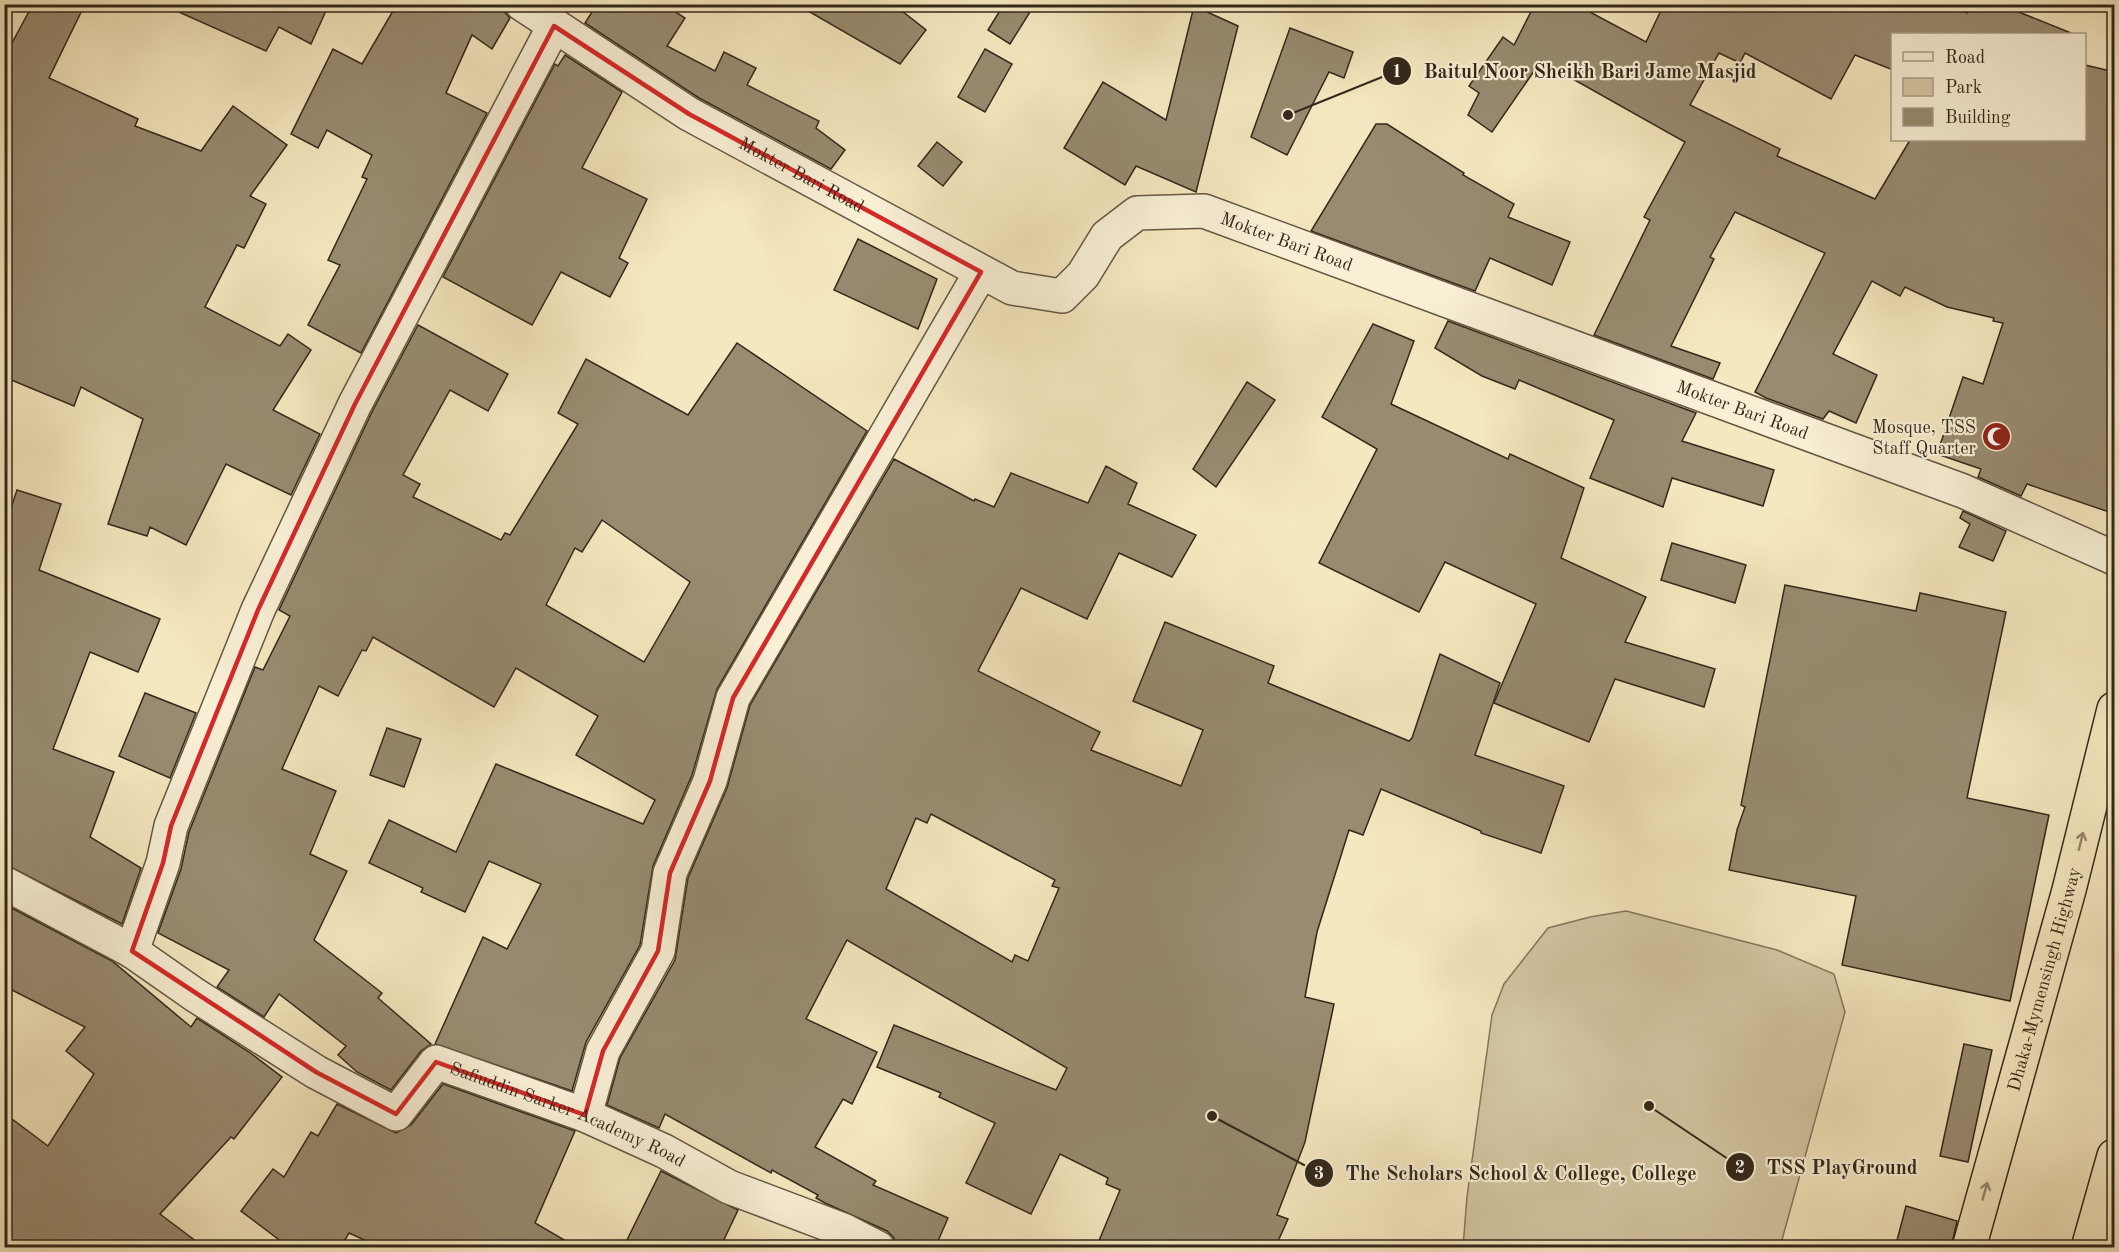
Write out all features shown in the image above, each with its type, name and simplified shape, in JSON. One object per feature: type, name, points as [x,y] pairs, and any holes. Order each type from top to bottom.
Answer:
[{"type":"highway","name":"Dhaka-Mymensingh Highway","points":[[1969,1248],[2068,890],[2115,709]]},
{"type":"highway","points":[[2088,1248],[2115,1156]]},
{"type":"street","name":"Mokter Bari Road","points":[[522,4],[689,114],[1012,288],[1062,296],[1083,275],[1107,236],[1137,213],[1204,211],[1963,491],[2115,558]]},
{"type":"street","points":[[132,951],[163,863],[171,826],[258,610],[355,404],[554,26]]},
{"type":"street","points":[[585,1115],[603,1052],[658,951],[670,873],[710,781],[733,698],[981,272]]},
{"type":"street","name":"Safiuddin Sarker Academy Road","points":[[4,883],[132,951],[195,995],[316,1072],[396,1114],[436,1062],[585,1115],[664,1151],[729,1187],[843,1230],[878,1248]]},
{"type":"highlighted area","points":[[554,26],[689,114],[981,272],[733,698],[710,781],[670,873],[658,951],[603,1051],[585,1115],[436,1062],[396,1114],[316,1072],[132,951],[163,863],[171,826],[258,610],[355,404]]},
{"type":"green space","points":[[1626,911],[1777,950],[1834,974],[1845,1012],[1780,1247],[1463,1247],[1467,1197],[1492,1015],[1504,984],[1548,928],[1590,917]]},
{"type":"building","points":[[33,4],[85,4],[49,78],[138,119],[135,126],[201,151],[233,106],[287,145],[250,196],[266,204],[244,248],[237,245],[205,307],[280,346],[288,334],[311,350],[273,410],[320,434],[291,495],[226,464],[186,545],[150,527],[147,536],[108,524],[143,419],[81,387],[74,406],[4,377],[4,58]]},
{"type":"building","points":[[161,4],[329,4],[311,44],[279,27],[266,51]]},
{"type":"building","points":[[397,4],[497,4],[510,18],[492,49],[472,35],[446,93],[487,113],[361,353],[308,325],[340,265],[328,260],[367,179],[362,177],[372,155],[327,130],[318,148],[291,134],[333,49],[362,64]]},
{"type":"building","points":[[597,4],[663,4],[685,18],[667,46],[715,71],[724,52],[756,68],[747,85],[819,121],[816,128],[845,150],[831,169],[699,98],[585,23]]},
{"type":"building","points":[[796,4],[893,4],[926,30],[900,64]]},
{"type":"building","points":[[1004,4],[1035,4],[1010,44],[988,30]]},
{"type":"building","points":[[1535,4],[1575,4],[1646,42],[1664,4],[1947,4],[1967,13],[1970,4],[1999,4],[2071,33],[1891,33],[1891,69],[1855,55],[1831,99],[1745,53],[1740,63],[1719,53],[1690,105],[1780,149],[1777,156],[1875,199],[1909,141],[2086,141],[2086,65],[2115,72],[2115,514],[2027,484],[2021,496],[1978,477],[1981,469],[1937,454],[1963,377],[1983,384],[2003,323],[1993,321],[1994,318],[1947,307],[1905,287],[1900,296],[1872,281],[1833,354],[1877,375],[1856,423],[1829,411],[1823,419],[1755,392],[1825,253],[1735,212],[1710,257],[1714,259],[1671,346],[1720,363],[1713,379],[1594,335],[1650,220],[1644,217],[1685,142],[1541,61],[1492,132],[1468,115],[1479,93],[1469,86],[1503,37],[1514,45]]},
{"type":"building","points":[[1194,6],[1238,26],[1196,192],[1136,166],[1125,185],[1064,148],[1103,82],[1166,120]]},
{"type":"building","points":[[1290,28],[1353,52],[1344,78],[1329,72],[1287,155],[1251,137]]},
{"type":"building","points":[[985,49],[1012,64],[985,112],[958,97]]},
{"type":"building","points":[[565,55],[622,92],[582,168],[647,199],[619,258],[628,263],[610,297],[561,272],[532,325],[443,277],[555,64],[558,66]]},
{"type":"building","points":[[1376,124],[1387,124],[1464,173],[1463,175],[1514,204],[1508,217],[1570,242],[1552,285],[1490,258],[1475,291],[1311,231]]},
{"type":"building","points":[[937,142],[962,162],[943,186],[918,166]]},
{"type":"building","points":[[858,239],[937,279],[918,329],[834,290]]},
{"type":"building","points":[[1448,321],[1696,413],[1682,441],[1774,470],[1763,506],[1672,478],[1663,507],[1590,478],[1614,420],[1519,380],[1515,389],[1482,376],[1435,348]]},
{"type":"building","points":[[1373,324],[1414,341],[1391,404],[1508,459],[1510,454],[1584,488],[1561,558],[1646,597],[1625,642],[1715,669],[1704,707],[1615,679],[1589,742],[1494,703],[1536,604],[1445,562],[1419,612],[1319,563],[1377,449],[1322,417]]},
{"type":"building","points":[[418,325],[508,374],[488,411],[450,390],[403,475],[420,484],[413,497],[501,540],[505,533],[510,535],[578,424],[558,413],[586,359],[688,415],[737,343],[867,431],[717,689],[692,775],[653,866],[640,945],[586,1042],[572,1091],[435,1044],[483,937],[507,949],[541,884],[489,861],[465,912],[421,892],[423,888],[369,863],[389,820],[456,852],[496,764],[643,824],[655,800],[576,755],[598,716],[516,668],[494,707],[373,637],[366,651],[362,650],[338,696],[319,686],[282,769],[336,791],[310,854],[347,871],[314,940],[382,993],[378,998],[431,1044],[421,1051],[391,1090],[357,1072],[338,1055],[346,1046],[279,994],[264,1017],[217,987],[229,970],[158,933],[181,869],[189,832],[255,667],[263,670],[290,616],[279,610],[372,412]],"holes":[[[602,520],[690,582],[644,662],[546,605],[575,548],[582,552]]]},
{"type":"building","points":[[1247,382],[1275,400],[1216,487],[1193,469]]},
{"type":"building","points":[[894,459],[974,501],[975,499],[994,507],[1011,473],[1088,503],[1106,466],[1137,483],[1128,504],[1196,535],[1172,577],[1119,553],[1087,619],[1021,588],[978,671],[1100,732],[1091,750],[1181,786],[1203,730],[1133,701],[1165,622],[1274,666],[1268,683],[1409,741],[1412,738],[1440,654],[1500,683],[1475,755],[1564,786],[1541,853],[1481,833],[1481,831],[1381,789],[1363,835],[1349,830],[1317,932],[1305,997],[1334,1004],[1305,1142],[1277,1215],[1288,1219],[1275,1248],[1096,1248],[1120,1190],[1106,1184],[1108,1178],[1060,1154],[1031,1214],[966,1183],[995,1123],[939,1097],[941,1093],[877,1067],[894,1025],[1056,1090],[1067,1068],[847,940],[806,1019],[877,1052],[852,1104],[843,1099],[815,1147],[876,1181],[873,1185],[948,1218],[935,1248],[897,1248],[894,1238],[887,1231],[825,1203],[816,1198],[818,1195],[772,1170],[771,1173],[665,1114],[659,1128],[607,1105],[620,1058],[675,960],[688,878],[727,788],[750,705]],"holes":[[[931,814],[1055,880],[1052,886],[1059,888],[1028,961],[1015,955],[1012,962],[886,889],[916,818],[927,823]]]},
{"type":"building","points":[[17,490],[61,504],[39,570],[160,619],[138,672],[90,652],[53,749],[114,772],[90,837],[141,868],[122,924],[4,864],[4,529]]},
{"type":"building","points":[[1963,511],[2006,531],[1993,561],[1959,547],[1970,524],[1960,518]]},
{"type":"building","points":[[1672,543],[1746,565],[1735,603],[1661,580]]},
{"type":"building","points":[[1785,585],[1916,611],[1920,593],[2006,612],[1967,798],[2049,815],[2010,1001],[1842,965],[1856,896],[1729,870],[1737,830],[1745,807],[1741,805]]},
{"type":"building","points":[[145,693],[196,713],[170,778],[119,756]]},
{"type":"building","points":[[387,728],[421,739],[404,787],[370,775]]},
{"type":"building","points":[[4,904],[112,961],[191,1027],[197,1018],[282,1077],[234,1139],[231,1137],[160,1214],[205,1248],[20,1248],[4,1237],[4,1113],[48,1146],[94,1074],[66,1051],[85,1027],[4,986]]},
{"type":"building","points":[[1964,1044],[1992,1050],[1968,1162],[1940,1156]]},
{"type":"building","points":[[443,1084],[575,1131],[535,1223],[578,1248],[382,1248],[349,1233],[340,1248],[290,1248],[241,1211],[273,1169],[284,1177],[311,1132],[318,1136],[337,1104],[396,1133],[411,1125]]},
{"type":"building","points":[[661,1171],[738,1210],[720,1248],[623,1248]]},
{"type":"building","points":[[1906,1206],[1957,1221],[1951,1248],[1895,1248]]},
{"type":"place","name":"Baitul Noor Sheikh Bari Jame Masjid","points":[[1288,115]]},
{"type":"place","name":"Mosque, TSS Staff Quarter","points":[[1997,437]]},
{"type":"place","name":"TSS PlayGround","points":[[1649,1106]]},
{"type":"place","name":"The Scholars School & College, College","points":[[1212,1116]]}]
